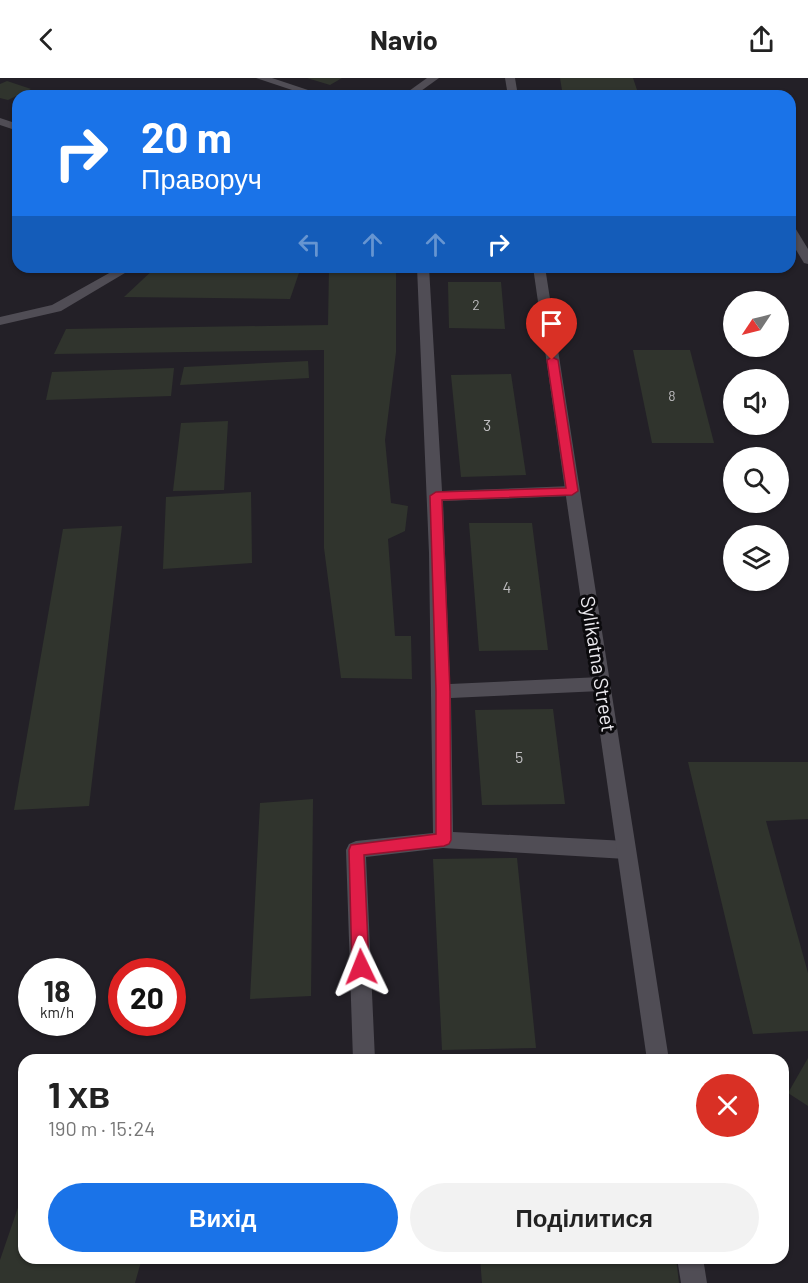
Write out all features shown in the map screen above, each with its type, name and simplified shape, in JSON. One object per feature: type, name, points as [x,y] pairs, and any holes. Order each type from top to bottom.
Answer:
[{"type":"street","points":[[261,78],[301,90]]},
{"type":"street","points":[[421,90],[434,78]]},
{"type":"street","points":[[796,239],[808,260]]},
{"type":"street","points":[[0,321],[56,308],[118,273]]},
{"type":"street","points":[[423,273],[436,496],[443,691],[444,840]]},
{"type":"street","name":"Sylikatna Street","points":[[539,273],[657,1054]]},
{"type":"street","points":[[436,496],[572,491]]},
{"type":"street","points":[[443,691],[601,684]]},
{"type":"street","points":[[364,1054],[356,850],[444,840],[626,850]]},
{"type":"street","points":[[691,1264],[694,1283]]},
{"type":"building","points":[[307,78],[342,78],[330,85]]},
{"type":"building","points":[[560,78],[633,78],[637,90],[562,90]]},
{"type":"building","points":[[7,81],[31,89],[12,90],[12,98],[8,100],[0,98],[0,84]]},
{"type":"building","points":[[150,273],[299,273],[290,299],[124,297]]},
{"type":"building","points":[[329,273],[396,273],[396,352],[385,440],[391,503],[408,506],[405,531],[388,539],[395,636],[411,636],[412,679],[341,678],[324,548],[324,350],[54,354],[66,329],[328,325]]},
{"type":"building","points":[[448,282],[501,282],[505,329],[449,328]]},
{"type":"building","points":[[633,350],[690,350],[714,443],[652,443]]},
{"type":"building","points":[[308,361],[309,378],[180,385],[184,367]]},
{"type":"building","points":[[174,368],[171,396],[46,400],[52,372]]},
{"type":"building","points":[[511,374],[526,475],[461,477],[451,375]]},
{"type":"building","points":[[228,421],[224,490],[173,491],[181,423]]},
{"type":"building","points":[[251,492],[252,563],[163,569],[166,497]]},
{"type":"building","points":[[469,523],[532,523],[548,650],[479,651]]},
{"type":"building","points":[[122,526],[89,806],[14,810],[63,529]]},
{"type":"building","points":[[553,709],[565,804],[482,805],[475,710]]},
{"type":"building","points":[[688,762],[808,762],[808,819],[766,821],[808,973],[808,1031],[753,1034]]},
{"type":"building","points":[[313,799],[311,996],[250,999],[260,803]]},
{"type":"building","points":[[517,858],[536,1048],[442,1050],[433,859]]},
{"type":"building","points":[[808,1058],[808,1106],[789,1094]]},
{"type":"building","points":[[18,1208],[18,1264],[140,1264],[135,1283],[0,1283],[0,1260]]},
{"type":"building","points":[[480,1264],[677,1264],[679,1283],[482,1283]]},
{"type":"route","points":[[361,967],[356,850],[444,840],[443,691],[436,496],[572,491],[552,360]]}]
